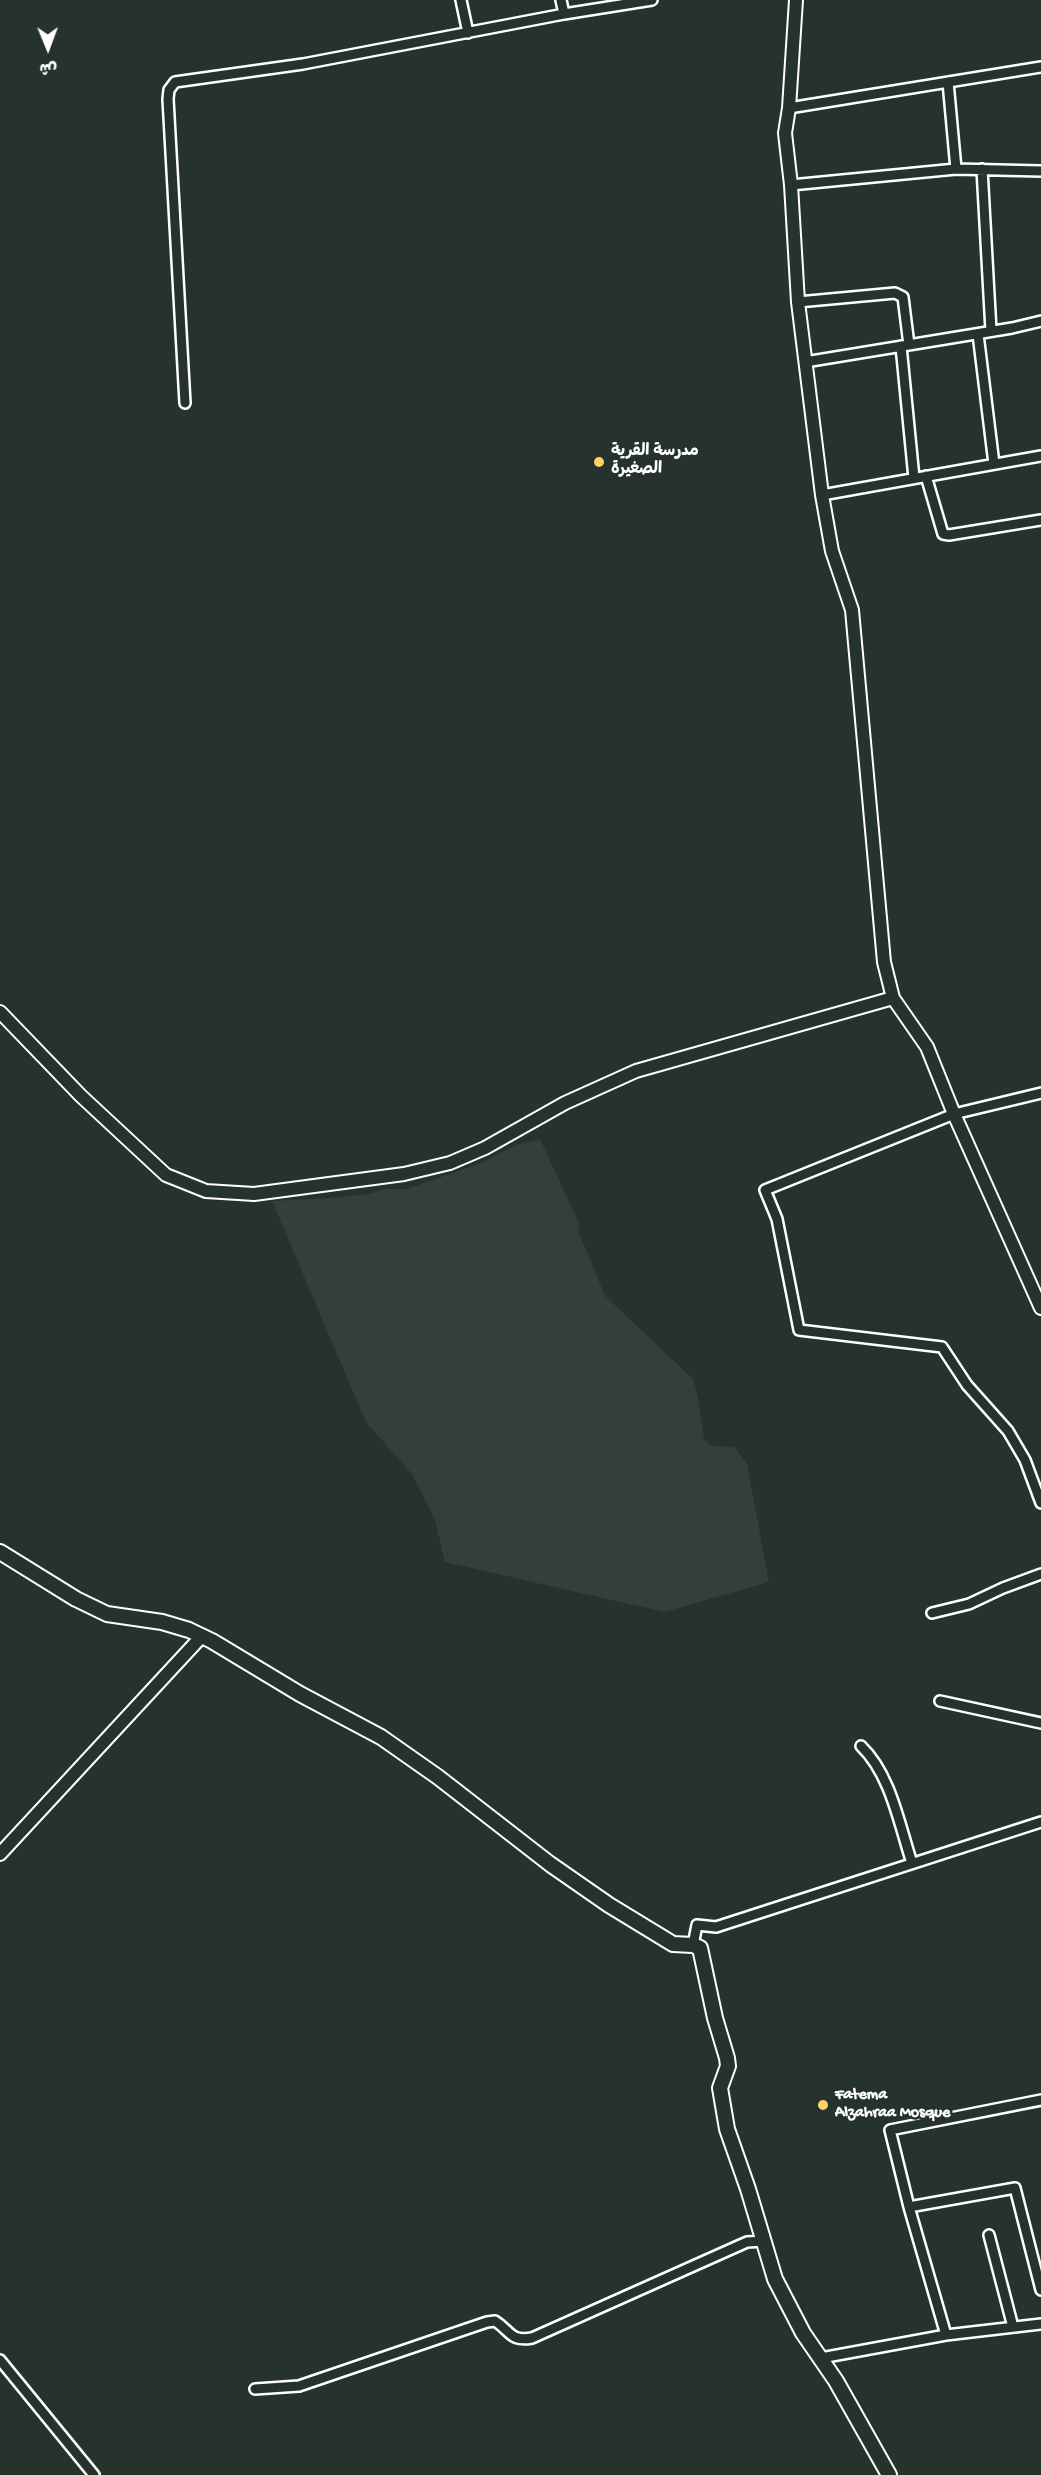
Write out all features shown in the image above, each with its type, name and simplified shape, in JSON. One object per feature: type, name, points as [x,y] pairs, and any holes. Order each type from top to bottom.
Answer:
[{"type":"main road","points":[[0,1552],[76,1599],[107,1614],[162,1622],[202,1636],[300,1694],[381,1737],[438,1777],[550,1864],[619,1911],[673,1944],[693,1945],[700,1948],[710,1998],[727,2058],[728,2066],[720,2088],[726,2129],[775,2279],[803,2333],[821,2358],[889,2475]]},
{"type":"street","points":[[461,0],[468,33]]},
{"type":"street","points":[[561,0],[564,14]]},
{"type":"street","points":[[185,403],[168,99],[169,90],[175,82],[303,64],[564,14],[650,0]]},
{"type":"street","points":[[796,0],[789,108],[785,133],[798,303],[822,495],[832,551],[852,610],[884,962],[893,998],[927,1047],[954,1114],[1041,1308]]},
{"type":"street","points":[[789,108],[1041,67]]},
{"type":"street","points":[[948,82],[956,169]]},
{"type":"street","points":[[790,184],[956,169],[1041,171]]},
{"type":"street","points":[[982,169],[991,332]]},
{"type":"street","points":[[798,303],[895,293],[903,297],[914,478]]},
{"type":"street","points":[[806,362],[991,332],[1041,321]]},
{"type":"street","points":[[978,334],[994,464]]},
{"type":"street","points":[[822,495],[1041,456]]},
{"type":"street","points":[[926,476],[943,534],[949,535],[1041,520]]},
{"type":"street","points":[[0,1012],[81,1096],[166,1175],[206,1191],[254,1194],[404,1174],[450,1163],[485,1148],[565,1103],[636,1071],[893,998]]},
{"type":"street","points":[[1041,1093],[954,1114],[765,1190],[777,1220],[799,1330],[942,1347],[967,1385],[1008,1431],[1025,1460],[1041,1503]]},
{"type":"street","points":[[932,1613],[969,1604],[1041,1574]]},
{"type":"street","points":[[0,1854],[202,1636]]},
{"type":"street","points":[[940,1701],[1041,1723]]},
{"type":"street","points":[[861,1746],[874,1758],[889,1791],[912,1863]]},
{"type":"street","points":[[693,1945],[698,1925],[716,1927],[1041,1822]]},
{"type":"street","points":[[946,2335],[909,2207],[890,2130],[1041,2100]]},
{"type":"street","points":[[909,2207],[1015,2188],[1041,2290]]},
{"type":"street","points":[[989,2235],[1013,2327]]},
{"type":"street","points":[[255,2389],[299,2386],[487,2322],[495,2321],[520,2340],[532,2338],[747,2242],[764,2241]]},
{"type":"street","points":[[821,2358],[946,2335],[1041,2324]]},
{"type":"street","points":[[0,2360],[94,2475]]},
{"type":"shaded area","points":[[540,1139],[580,1225],[578,1230],[605,1296],[693,1379],[704,1440],[713,1446],[734,1447],[747,1464],[769,1582],[664,1612],[445,1562],[435,1520],[412,1474],[366,1422],[272,1201],[329,1198],[369,1194],[385,1189],[407,1189],[481,1163],[516,1145]]},
{"type":"place","name":"مدرسة القرية الصغيرة","points":[[599,462]]},
{"type":"place","name":"Fatema Alzahraa Mosque","points":[[823,2105]]}]
